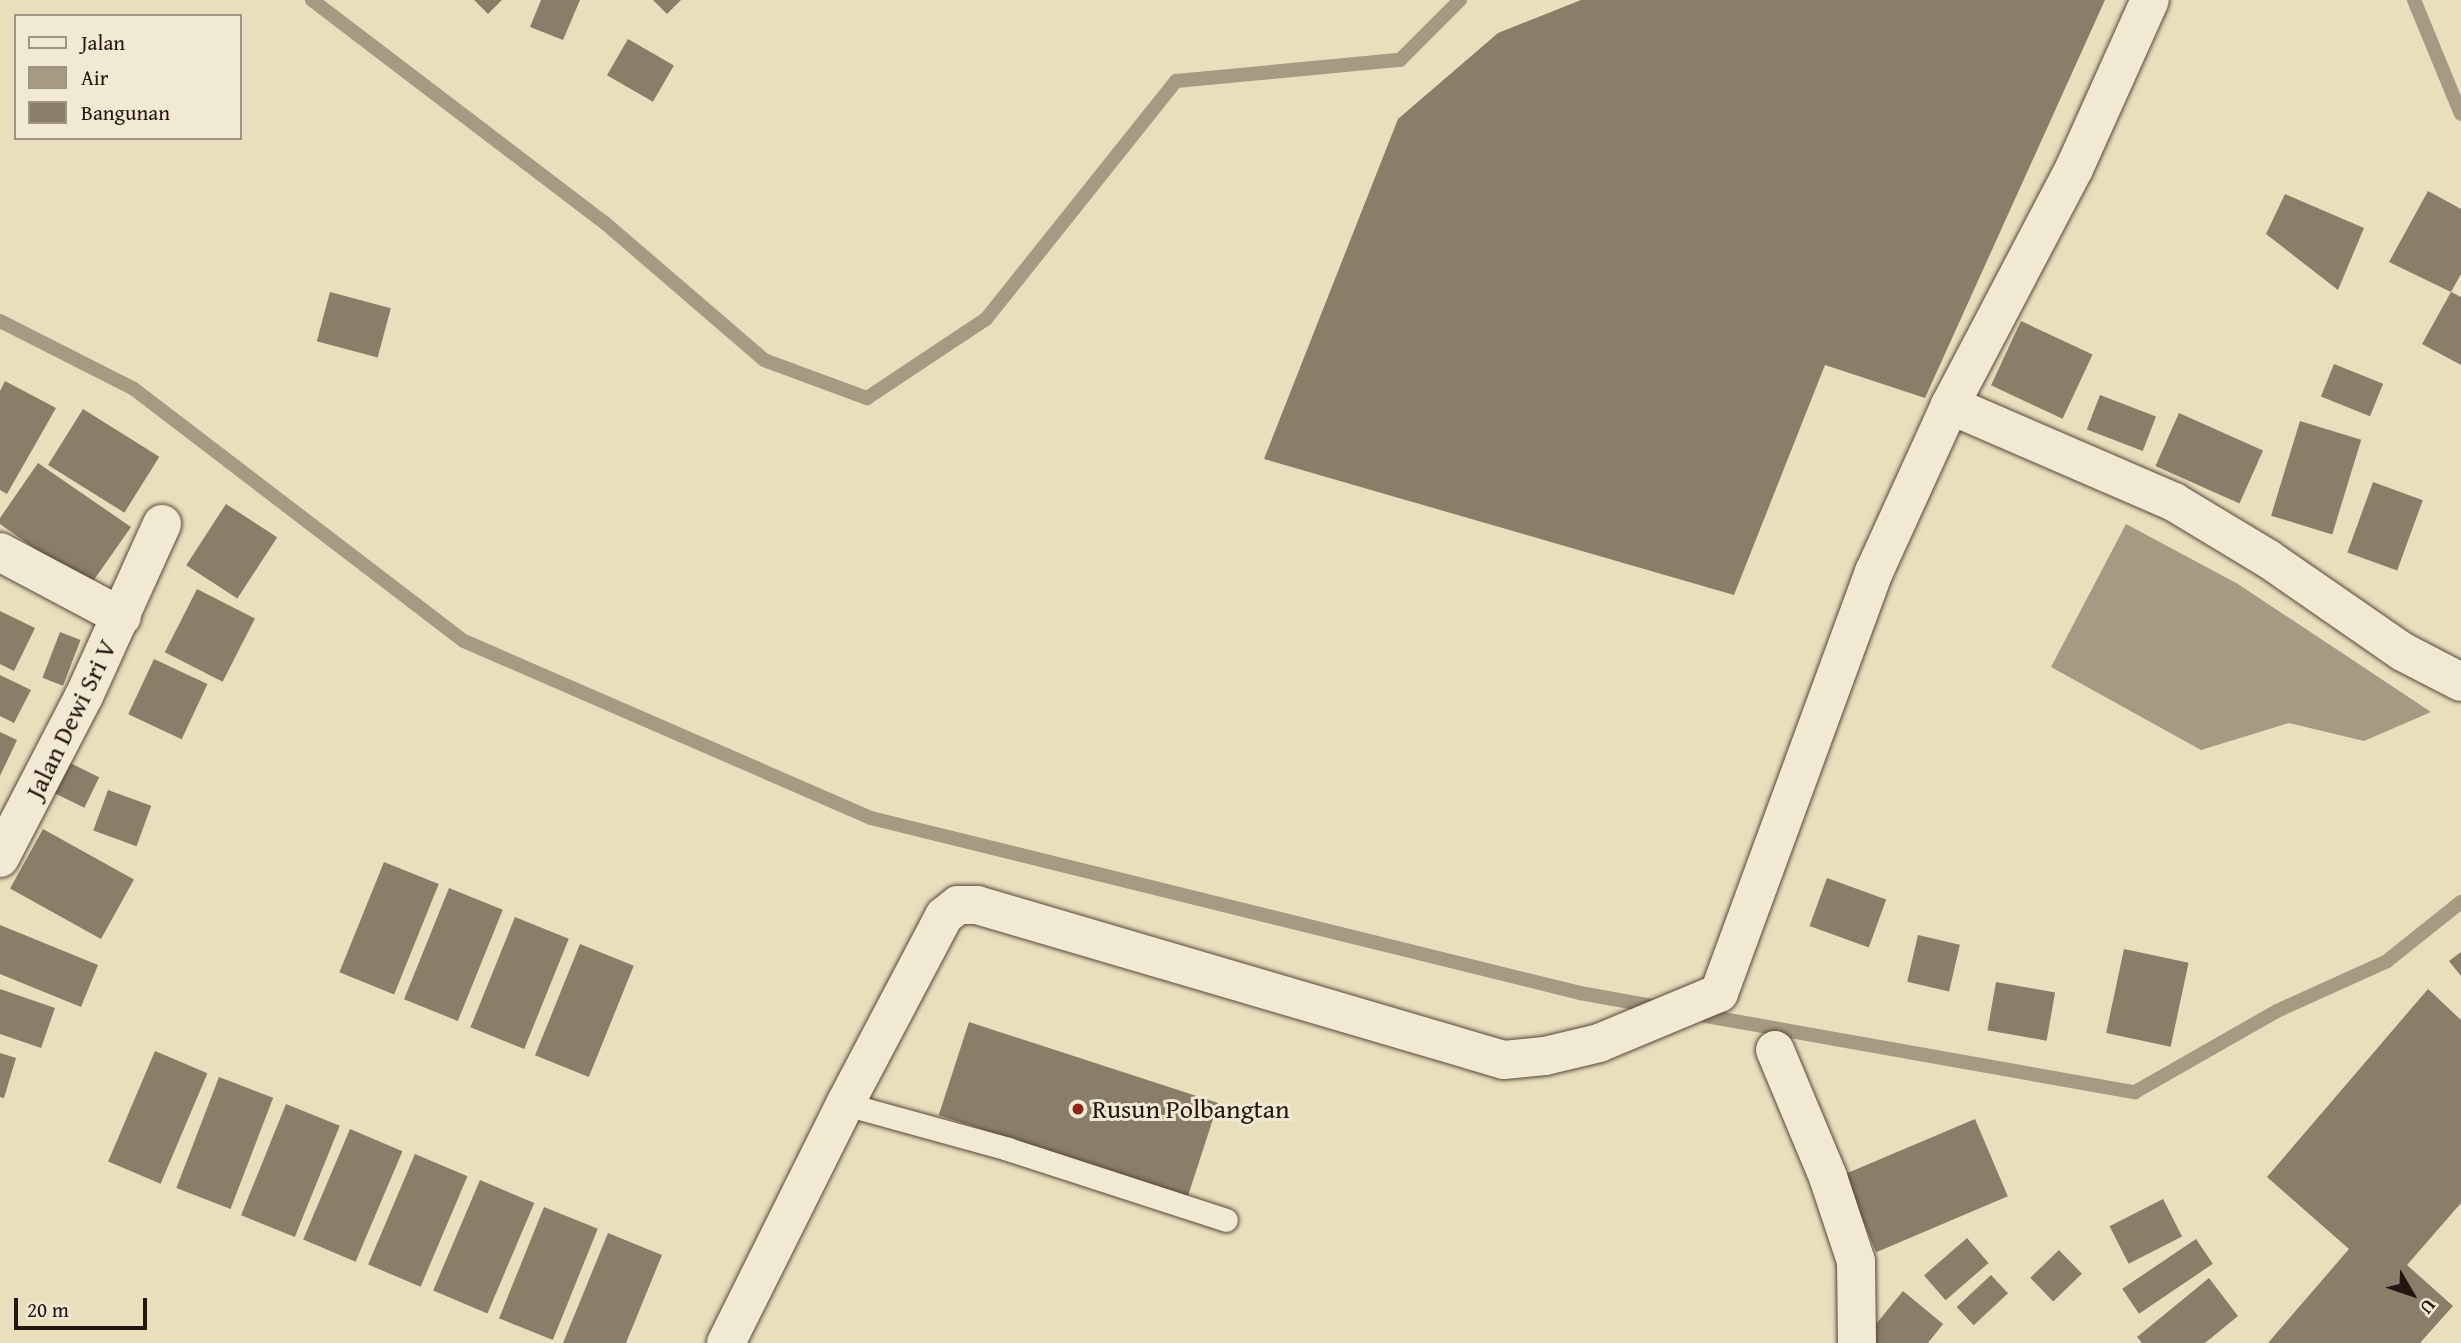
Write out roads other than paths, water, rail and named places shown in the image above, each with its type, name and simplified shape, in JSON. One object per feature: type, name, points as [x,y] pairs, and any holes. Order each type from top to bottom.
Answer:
[{"type":"street","points":[[726,1343],[845,1104],[944,916],[958,905],[977,905],[1504,1060],[1545,1056],[1599,1043],[1719,993],[1874,572],[1950,405],[2074,169],[2150,0]]},
{"type":"street","points":[[1950,405],[2174,502],[2267,558],[2403,652],[2461,682]]},
{"type":"street","name":"Jalan Dewi Sri V","points":[[0,858],[122,617],[162,524]]},
{"type":"street","points":[[0,552],[122,617]]},
{"type":"street","points":[[1775,1050],[1828,1177],[1856,1261],[1857,1343]]},
{"type":"lane","points":[[845,1104],[1008,1149],[1226,1220]]},
{"type":"water","points":[[2126,524],[2238,584],[2431,712],[2364,741],[2289,723],[2201,750],[2051,667]]},
{"type":"waterway","points":[[312,0],[605,223],[764,360],[867,398],[986,319],[1176,81],[1400,60],[1460,0]]},
{"type":"waterway","points":[[2414,0],[2461,114]]},
{"type":"waterway","points":[[0,321],[134,389],[464,641],[871,818],[1580,993],[1658,1007]]},
{"type":"waterway","points":[[1695,1014],[2135,1092],[2277,1011],[2387,961],[2461,902]]},
{"type":"place","name":"Rusun Polbangtan","points":[[1078,1109]]}]
